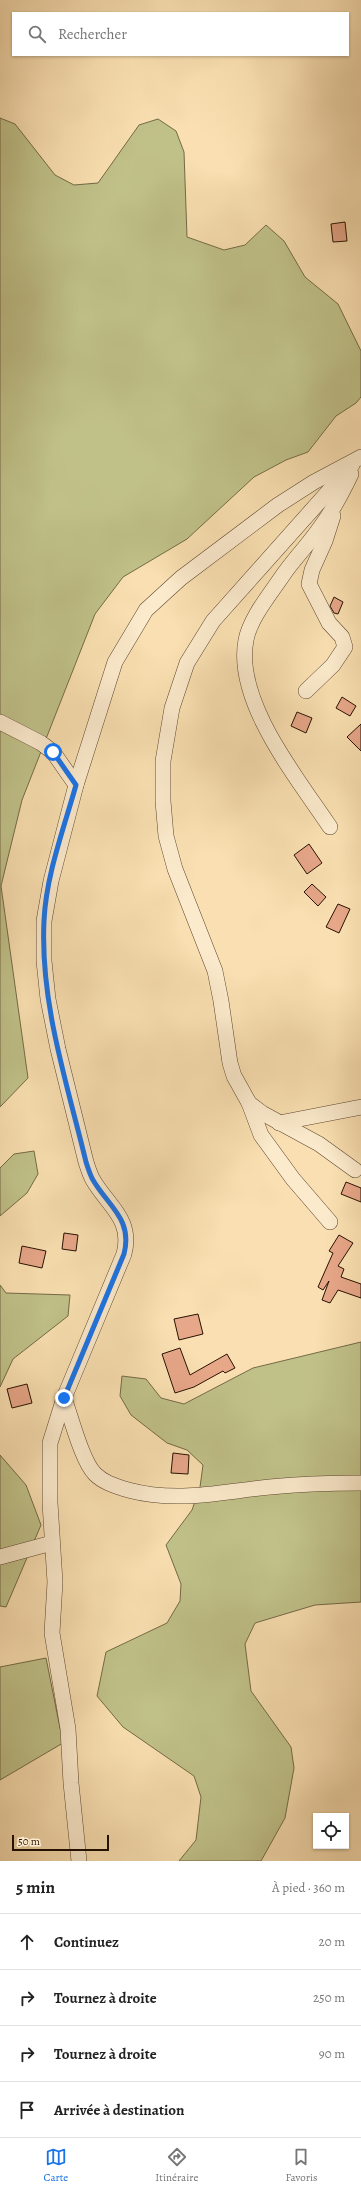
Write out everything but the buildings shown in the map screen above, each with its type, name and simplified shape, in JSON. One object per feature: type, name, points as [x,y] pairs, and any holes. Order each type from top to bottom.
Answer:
[{"type":"street","points":[[330,827],[258,715],[249,685],[245,658],[246,639],[259,611],[338,500],[360,458]]},
{"type":"street","points":[[79,1861],[71,1783],[68,1728],[52,1632],[55,1582],[52,1544],[50,1443],[64,1398],[124,1254],[126,1233],[116,1209],[92,1179],[86,1162],[58,1049],[46,984],[44,961],[46,906],[76,785],[115,662],[146,610],[181,578],[278,505],[314,482],[360,458]]},
{"type":"street","points":[[330,1222],[293,1179],[260,1135],[249,1103],[239,1088],[230,1063],[215,971],[175,869],[166,836],[162,801],[163,761],[172,708],[187,663],[213,621],[360,458]]},
{"type":"street","points":[[306,691],[333,665],[345,647],[342,637],[329,623],[309,584],[312,570],[325,541],[338,500]]},
{"type":"street","points":[[0,722],[41,743],[53,752],[76,785]]},
{"type":"street","points":[[249,1103],[279,1123],[320,1144],[355,1170]]},
{"type":"street","points":[[279,1123],[361,1107]]},
{"type":"street","points":[[64,1398],[84,1454],[94,1473],[104,1481],[115,1486],[159,1496],[182,1498],[270,1487],[361,1483]]},
{"type":"street","points":[[0,1557],[52,1544]]},
{"type":"green space","points":[[0,118],[15,124],[55,175],[74,185],[98,183],[139,125],[158,119],[176,131],[184,152],[187,237],[224,250],[245,245],[266,225],[284,241],[305,277],[338,304],[361,351],[361,397],[356,403],[336,416],[308,452],[286,460],[254,477],[187,539],[123,577],[95,614],[22,800],[1,886],[28,1078],[0,1107]]},
{"type":"green space","points":[[34,1151],[38,1174],[27,1193],[0,1216],[0,1168],[14,1154]]},
{"type":"green space","points":[[0,1285],[6,1293],[70,1295],[68,1316],[13,1359],[0,1387]]},
{"type":"green space","points":[[361,1342],[361,1602],[315,1605],[255,1623],[245,1644],[251,1691],[291,1747],[294,1768],[285,1818],[261,1861],[179,1861],[196,1840],[201,1797],[194,1776],[123,1727],[97,1696],[106,1652],[167,1623],[180,1601],[181,1584],[166,1545],[192,1510],[200,1487],[203,1465],[187,1450],[167,1443],[131,1415],[120,1396],[122,1376],[146,1379],[161,1398],[184,1404],[253,1368]]},
{"type":"green space","points":[[0,1455],[26,1485],[41,1525],[6,1607],[0,1606]]},
{"type":"green space","points":[[46,1658],[63,1743],[0,1780],[0,1667]]},
{"type":"route","points":[[53,752],[76,785],[51,881],[44,921],[44,961],[48,999],[58,1049],[86,1162],[92,1179],[116,1209],[126,1233],[126,1249],[64,1398]]}]
